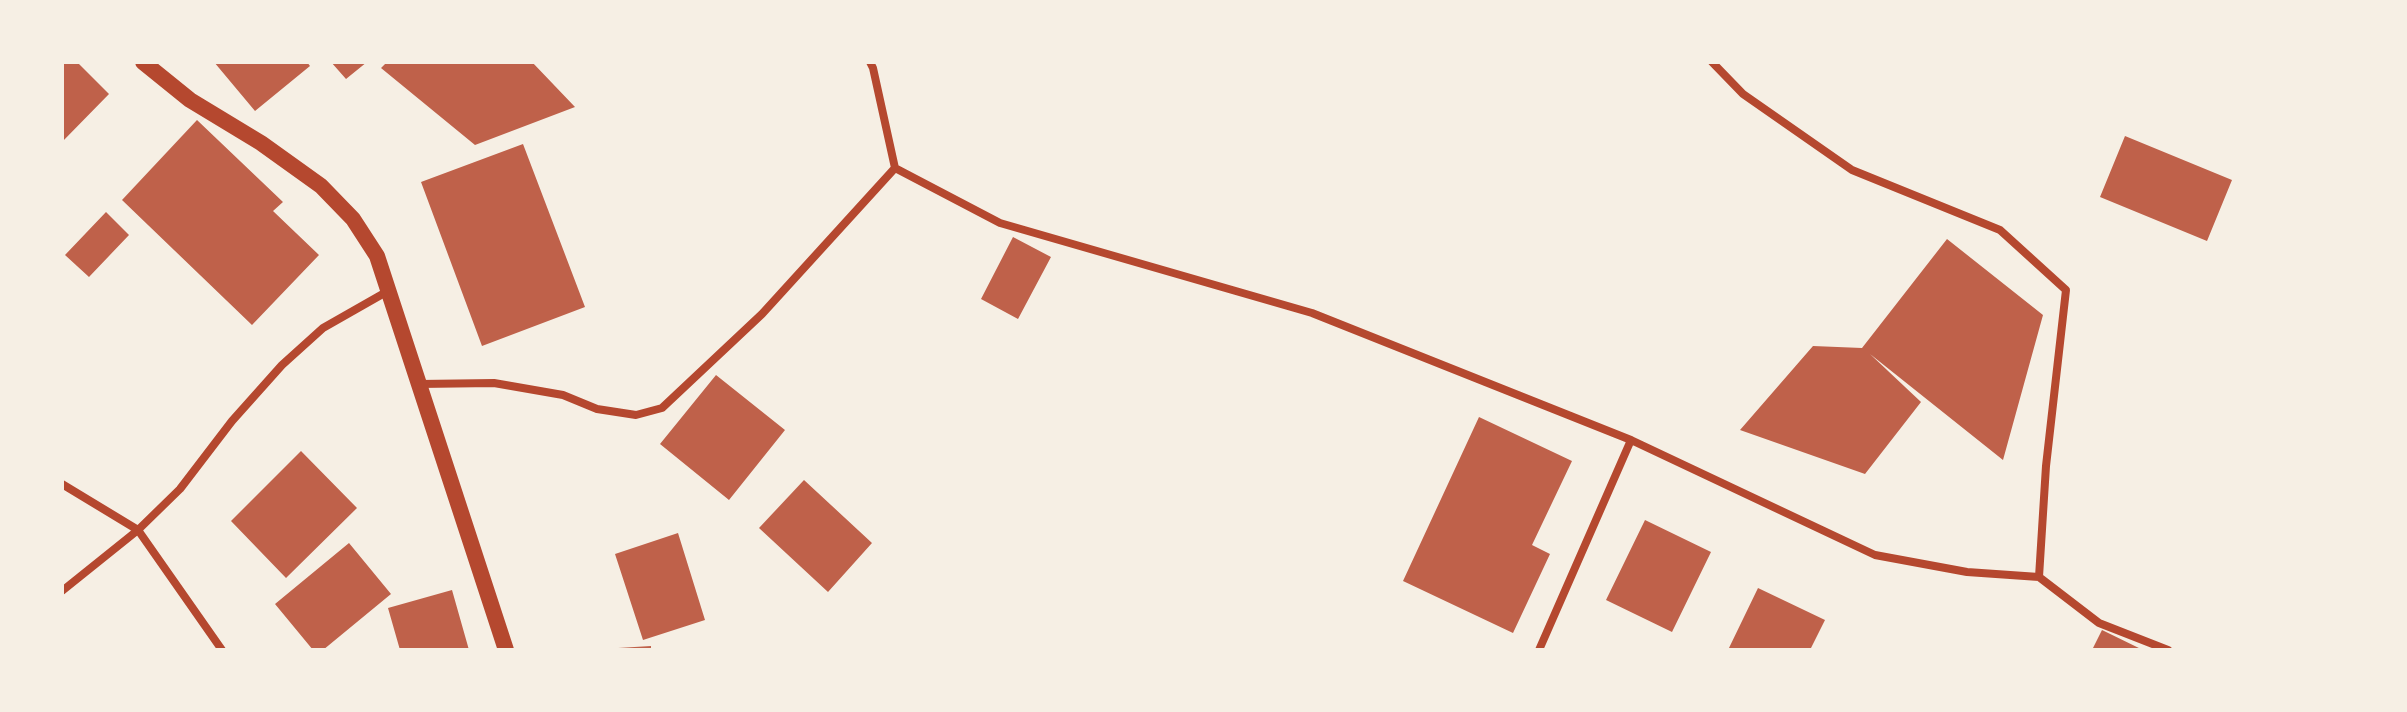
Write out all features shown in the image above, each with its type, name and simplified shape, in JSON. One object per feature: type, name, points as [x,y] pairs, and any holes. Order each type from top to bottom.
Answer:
[{"type":"main road","points":[[148,63],[190,100],[261,143],[321,186],[353,219],[377,256],[506,650]]},
{"type":"street","points":[[870,62],[895,168],[1000,223],[1312,313],[1631,440],[1875,555],[1967,572],[2039,577],[2099,623],[2168,650]]},
{"type":"street","points":[[1712,62],[1743,94],[1852,170],[2000,230],[2066,290],[2046,466],[2039,577]]},
{"type":"street","points":[[418,384],[494,383],[563,395],[597,409],[636,415],[662,408],[762,314],[895,168]]},
{"type":"street","points":[[62,591],[138,530],[180,489],[232,421],[282,365],[323,328],[388,290]]},
{"type":"street","points":[[1539,650],[1631,440]]},
{"type":"street","points":[[62,484],[138,530],[222,650]]},
{"type":"building","points":[[62,62],[77,62],[109,94],[62,142]]},
{"type":"building","points":[[214,62],[307,62],[310,66],[255,111]]},
{"type":"building","points":[[331,62],[367,62],[346,79]]},
{"type":"building","points":[[387,62],[532,62],[575,107],[475,145],[381,68]]},
{"type":"building","points":[[197,120],[283,202],[273,211],[319,255],[252,325],[122,200]]},
{"type":"building","points":[[2125,136],[2232,180],[2207,241],[2100,197]]},
{"type":"building","points":[[523,144],[585,307],[482,346],[421,182]]},
{"type":"building","points":[[106,212],[129,235],[89,277],[65,255]]},
{"type":"building","points":[[1013,237],[1051,257],[1018,319],[981,299]]},
{"type":"building","points":[[1947,239],[2043,315],[2003,460],[1870,354],[1921,402],[1865,474],[1740,430],[1813,346],[1862,348]]},
{"type":"building","points":[[716,375],[785,430],[729,500],[660,444]]},
{"type":"building","points":[[1479,417],[1572,461],[1532,545],[1550,554],[1513,633],[1403,581]]},
{"type":"building","points":[[301,451],[357,508],[286,578],[231,521]]},
{"type":"building","points":[[804,480],[872,543],[828,592],[759,528]]},
{"type":"building","points":[[1645,520],[1711,552],[1672,632],[1606,600]]},
{"type":"building","points":[[678,533],[705,620],[643,640],[615,554]]},
{"type":"building","points":[[349,543],[391,594],[323,650],[313,650],[275,604]]},
{"type":"building","points":[[1758,588],[1825,620],[1810,650],[1728,650]]},
{"type":"building","points":[[452,590],[469,650],[400,650],[388,608]]},
{"type":"building","points":[[2102,630],[2143,650],[2092,650]]},
{"type":"building","points":[[651,646],[651,650],[618,650],[618,648]]}]
